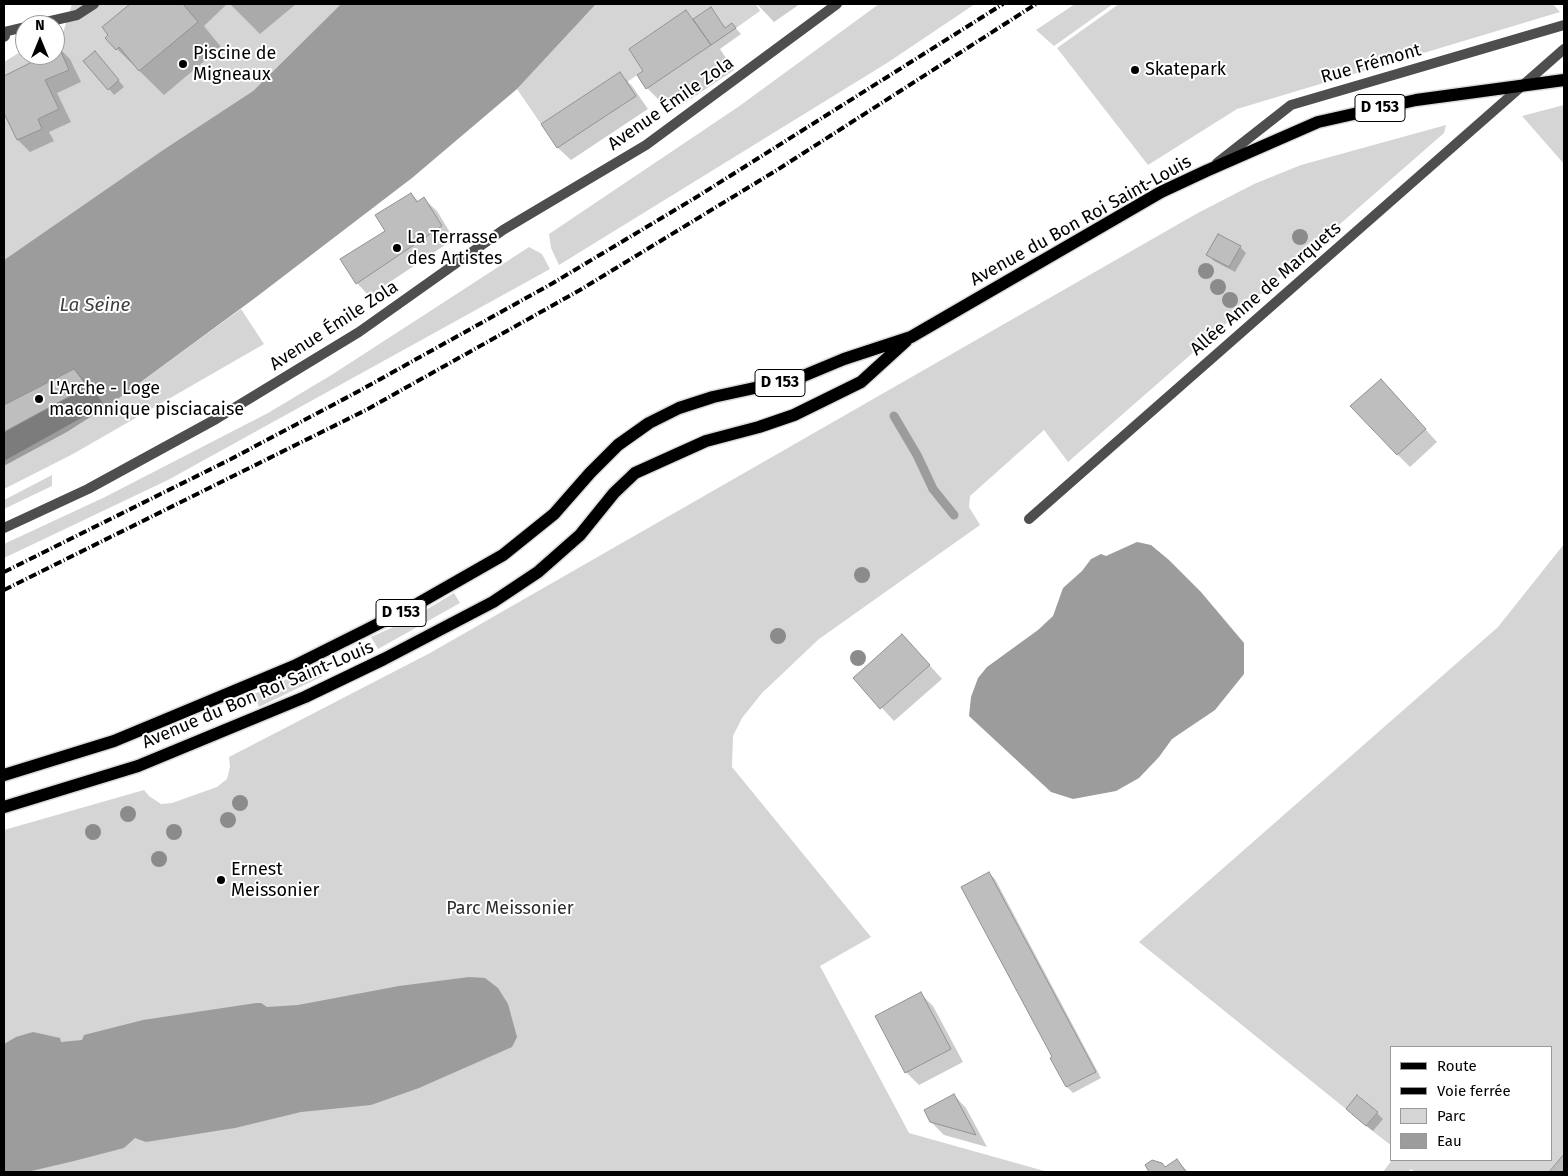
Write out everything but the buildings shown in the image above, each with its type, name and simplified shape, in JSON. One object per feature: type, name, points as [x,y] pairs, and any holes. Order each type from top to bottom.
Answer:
[{"type":"main road","name":"Avenue du Bon Roi Saint-Louis","points":[[4,807],[138,766],[305,697],[384,660],[493,602],[538,572],[580,535],[614,493],[635,473],[706,440],[758,427],[794,415],[861,382],[911,337],[1161,192],[1206,171],[1318,122],[1416,100],[1564,80]]},
{"type":"main road","name":"Avenue du Bon Roi Saint-Louis","points":[[4,775],[114,741],[167,720],[294,666],[420,603],[503,555],[554,514],[590,472],[618,446],[649,423],[680,408],[714,397],[796,379],[844,359],[911,337]]},
{"type":"street","points":[[65,18],[77,15],[94,4]]},
{"type":"street","name":"Avenue Émile Zola","points":[[4,528],[88,489],[216,419],[358,332],[503,230],[646,145],[837,4]]},
{"type":"street","name":"Rue Frémont","points":[[1206,171],[1291,104],[1564,25]]},
{"type":"street","name":"Allée Anne de Marquets","points":[[1029,519],[1564,49]]},
{"type":"green space","points":[[72,4],[341,4],[253,91],[163,150],[4,260],[4,62],[15,55],[15,65],[65,65],[65,26]]},
{"type":"green space","points":[[596,4],[756,4],[760,11],[736,28],[732,23],[725,28],[711,7],[693,19],[686,10],[629,49],[643,71],[627,82],[620,72],[541,124],[517,89]]},
{"type":"green space","points":[[879,4],[975,4],[887,63],[559,265],[551,248],[549,234],[738,107]]},
{"type":"green space","points":[[1075,4],[1113,4],[1054,46],[1036,30]]},
{"type":"green space","points":[[1119,4],[1553,4],[1560,12],[1237,109],[1148,165],[1057,48]]},
{"type":"green space","points":[[1564,105],[1564,164],[1522,116]]},
{"type":"green space","name":"Parc Meissonier","points":[[1446,125],[1444,133],[1068,462],[1044,430],[970,496],[969,507],[980,525],[819,639],[762,693],[742,718],[733,736],[732,767],[871,937],[820,966],[909,1133],[1048,1172],[4,1172],[4,830],[144,790],[161,804],[172,803],[217,787],[227,779],[230,767],[229,757],[430,653],[1196,214],[1254,184],[1301,165]]},
{"type":"green space","points":[[529,247],[542,254],[550,269],[168,480],[4,558],[4,544],[105,497],[268,413],[333,374]]},
{"type":"green space","points":[[241,309],[264,344],[73,454],[4,489],[4,466],[67,432],[111,404]]},
{"type":"green space","points":[[52,475],[52,486],[4,509],[4,500]]},
{"type":"green space","points":[[1564,544],[1564,1154],[1549,1172],[1415,1172],[1411,1169],[1409,1172],[1383,1172],[1391,1161],[1553,1161],[1553,1046],[1390,1046],[1390,1144],[1366,1126],[1378,1112],[1358,1095],[1346,1109],[1139,942],[1498,627]]},
{"type":"green space","points":[[454,593],[460,603],[378,649],[371,637],[409,620]]},
{"type":"green space","points":[[317,665],[323,676],[259,707],[254,694]]},
{"type":"water","name":"La Seine","points":[[341,4],[596,4],[517,89],[412,178],[255,298],[111,404],[67,432],[4,466],[4,260],[163,150],[253,91]]},
{"type":"water","points":[[1137,542],[1151,545],[1169,560],[1201,592],[1244,643],[1244,674],[1215,710],[1172,739],[1159,757],[1139,778],[1116,791],[1073,799],[1051,792],[969,716],[971,697],[978,678],[987,667],[1038,630],[1053,616],[1063,588],[1082,571],[1091,559],[1101,554],[1106,556]]},
{"type":"water","points":[[469,977],[485,978],[498,988],[508,1004],[517,1037],[512,1047],[419,1088],[371,1105],[301,1112],[235,1128],[146,1142],[135,1138],[124,1148],[74,1161],[27,1172],[4,1172],[4,1044],[16,1037],[33,1032],[60,1038],[61,1042],[82,1040],[84,1035],[143,1020],[256,1003],[261,1003],[267,1007],[298,1005],[399,986]]},
{"type":"waterway","points":[[894,416],[917,455],[933,489],[954,515]]},
{"type":"railway","points":[[4,572],[231,459],[359,391],[553,283],[695,198],[1003,4]]},
{"type":"railway","points":[[4,590],[366,410],[580,290],[777,170],[1036,4]]},
{"type":"place","name":"Piscine de Migneaux","points":[[183,64]]},
{"type":"place","name":"Skatepark","points":[[1135,70]]},
{"type":"place","name":"La Terrasse des Artistes","points":[[397,248]]},
{"type":"place","name":"L'Arche - Loge maconnique pisciacaise","points":[[39,399]]},
{"type":"place","name":"Ernest Meissonier","points":[[221,880]]}]
